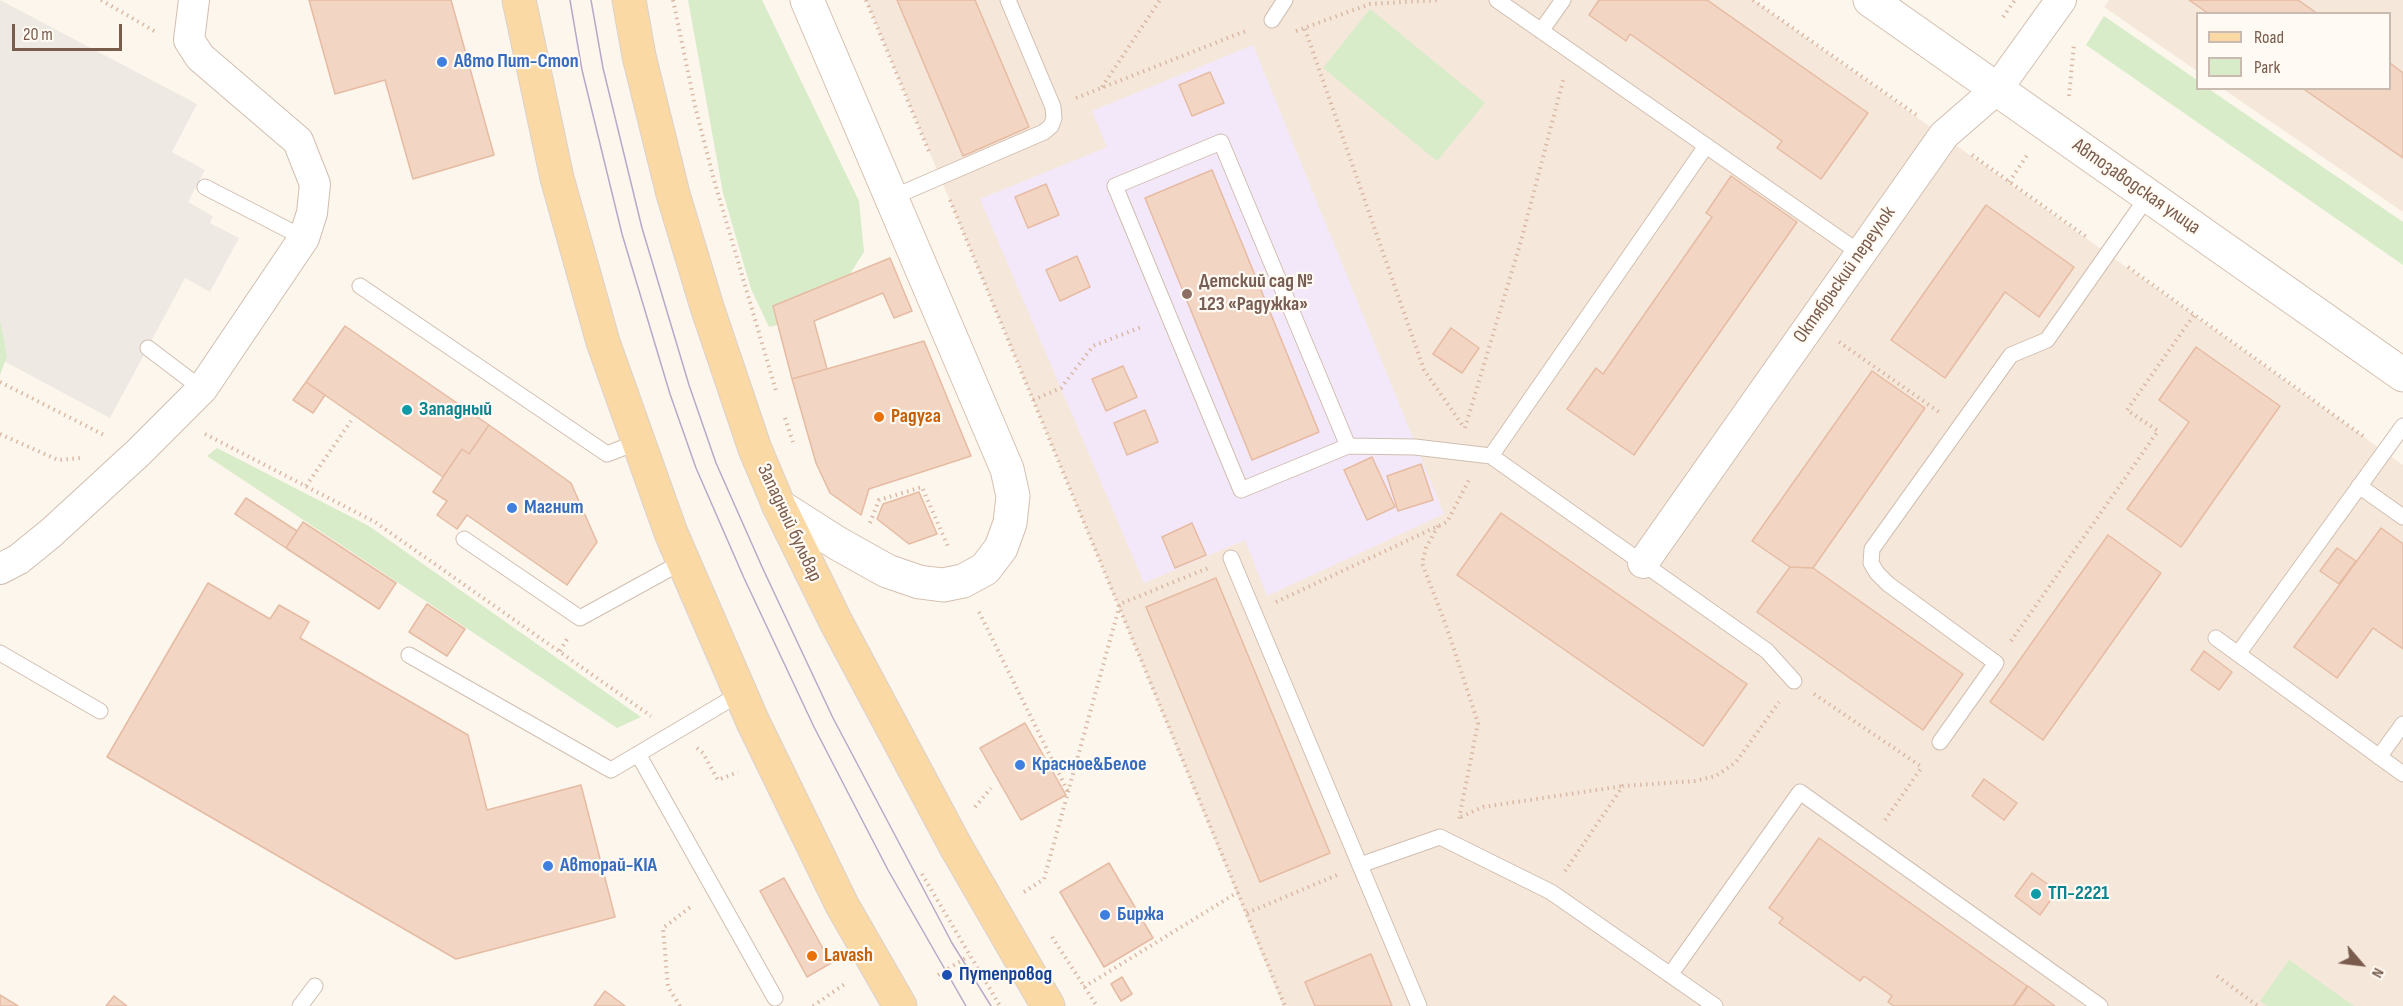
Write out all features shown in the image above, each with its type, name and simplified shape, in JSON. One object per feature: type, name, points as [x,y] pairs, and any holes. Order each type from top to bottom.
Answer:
[{"type":"main road","points":[[519,0],[557,178],[603,342],[682,562],[741,693],[842,905],[900,1006]]},
{"type":"main road","name":"Западный бульвар","points":[[629,0],[639,56],[676,205],[754,449],[779,506],[836,622],[956,847],[1048,1006]]},
{"type":"street","points":[[0,569],[20,558],[51,533],[139,452],[202,389],[304,238],[312,213],[315,184],[298,141],[200,57],[189,40],[194,0]]},
{"type":"street","points":[[779,506],[887,571],[919,582],[943,585],[963,581],[985,569],[1001,548],[1010,523],[1013,496],[1007,469],[807,0]]},
{"type":"street","name":"Автозаводская улица","points":[[1870,0],[2403,375]]},
{"type":"street","name":"Октябрьский переулок","points":[[1643,563],[1944,135],[1997,89],[2061,0]]},
{"type":"lane","points":[[891,198],[1044,132],[1051,126],[1054,118],[1053,107],[1008,0]]},
{"type":"lane","points":[[1272,20],[1285,0]]},
{"type":"lane","points":[[1497,0],[1860,253]]},
{"type":"lane","points":[[1541,31],[1563,0]]},
{"type":"lane","points":[[1348,446],[1221,141],[1115,186],[1241,490],[1348,446],[1415,447],[1487,455],[1767,651],[1794,681]]},
{"type":"lane","points":[[1487,455],[1706,146]]},
{"type":"lane","points":[[205,187],[304,238]]},
{"type":"lane","points":[[1940,742],[1996,663],[1888,584],[1871,563],[1872,549],[2011,355],[2046,340],[2148,196]]},
{"type":"lane","points":[[360,286],[607,454],[638,442]]},
{"type":"lane","points":[[148,348],[202,389]]},
{"type":"lane","points":[[2238,654],[2403,426]]},
{"type":"lane","points":[[2359,486],[2403,518]]},
{"type":"lane","points":[[464,539],[580,618],[682,562]]},
{"type":"lane","points":[[1231,558],[1419,1006]]},
{"type":"lane","points":[[2216,638],[2403,774]]},
{"type":"lane","points":[[0,653],[100,711]]},
{"type":"lane","points":[[408,655],[611,770],[741,693]]},
{"type":"lane","points":[[2379,757],[2403,724]]},
{"type":"lane","points":[[638,754],[775,998]]},
{"type":"lane","points":[[1670,975],[1800,792],[2100,1006]]},
{"type":"lane","points":[[1360,865],[1440,837],[1551,892],[1715,1006]]},
{"type":"lane","points":[[300,1006],[315,986]]},
{"type":"path","points":[[101,0],[200,57]]},
{"type":"path","points":[[866,0],[1120,604],[1285,1006]]},
{"type":"path","points":[[1101,88],[1160,0]]},
{"type":"path","points":[[1053,107],[1272,20],[1296,31],[1370,4],[1439,0]]},
{"type":"path","points":[[1754,0],[2385,451]]},
{"type":"path","points":[[2003,17],[2015,0]]},
{"type":"path","points":[[1253,613],[1447,522],[1487,455],[1464,429],[1424,370],[1305,29]]},
{"type":"path","points":[[1464,429],[1521,241],[1571,52]]},
{"type":"path","points":[[1996,663],[2158,431],[2127,410],[2194,315]]},
{"type":"path","points":[[1033,400],[1061,388],[1094,346],[1169,316]]},
{"type":"path","points":[[1811,322],[1959,426]]},
{"type":"path","points":[[0,382],[139,452]]},
{"type":"path","points":[[306,486],[351,421]]},
{"type":"path","points":[[0,434],[58,460],[81,458]]},
{"type":"path","points":[[194,437],[206,434],[375,522],[648,714]]},
{"type":"path","points":[[868,528],[879,500],[922,487],[963,581],[1068,792]]},
{"type":"path","points":[[1438,526],[1426,548],[1422,563],[1447,628],[1478,723],[1460,818]]},
{"type":"path","points":[[1120,604],[1231,558]]},
{"type":"path","points":[[1024,892],[1044,879],[1120,604]]},
{"type":"path","points":[[1440,837],[1460,818],[1483,807],[1623,786],[1695,782],[1716,776],[1736,762],[1794,681],[1922,767]]},
{"type":"path","points":[[1870,841],[1940,742]]},
{"type":"path","points":[[1551,892],[1623,786]]},
{"type":"path","points":[[974,807],[991,788]]},
{"type":"path","points":[[1247,913],[1360,865]]},
{"type":"path","points":[[922,874],[1000,1006]]},
{"type":"path","points":[[680,1006],[669,987],[663,928],[714,889]]},
{"type":"path","points":[[1084,987],[1238,892]]},
{"type":"path","points":[[939,975],[969,956]]},
{"type":"path","points":[[2217,976],[2258,1006]]},
{"type":"path","points":[[813,1006],[846,983]]},
{"type":"shaded area","points":[[0,0],[197,104],[172,152],[205,170],[188,202],[213,216],[210,223],[239,238],[210,292],[185,278],[110,418],[0,359]]},
{"type":"shaded area","points":[[866,0],[1753,0],[2403,465],[2403,1006],[1283,1006]]},
{"type":"shaded area","points":[[2109,0],[2403,0],[2403,212],[2224,90],[2391,90],[2391,12],[2196,12],[2196,70],[2104,7]]},
{"type":"shaded area","name":"Детский сад № 123 «Радужка»","points":[[1253,45],[1444,514],[1267,596],[1245,540],[1144,583],[980,199],[1107,147],[1092,111]]},
{"type":"green space","points":[[688,0],[762,0],[859,201],[864,252],[839,291],[799,320],[769,327],[751,289],[723,193]]},
{"type":"green space","points":[[1370,9],[1485,103],[1437,161],[1323,68]]},
{"type":"green space","points":[[2104,16],[2196,79],[2196,90],[2210,90],[2403,222],[2403,265],[2086,45]]},
{"type":"green space","points":[[0,320],[7,356],[0,375]]},
{"type":"green space","points":[[217,448],[369,526],[641,717],[617,728],[207,456]]},
{"type":"green space","points":[[2289,960],[2354,1006],[2267,1006],[2260,1001]]},
{"type":"building","points":[[309,0],[451,0],[494,155],[413,179],[385,80],[335,94]]},
{"type":"building","points":[[897,0],[975,0],[1029,127],[963,156]]},
{"type":"building","points":[[1599,0],[1707,0],[1868,113],[1821,179],[1777,148],[1782,141],[1630,34],[1626,41],[1589,15]]},
{"type":"building","points":[[2189,0],[2298,0],[2315,12],[2206,12]]},
{"type":"building","points":[[2391,64],[2403,73],[2403,158],[2305,90],[2391,90]]},
{"type":"building","points":[[1210,72],[1224,103],[1192,116],[1179,85]]},
{"type":"building","points":[[1212,170],[1319,432],[1252,460],[1145,198]]},
{"type":"building","points":[[1731,176],[1797,222],[1634,455],[1567,409],[1596,368],[1603,374],[1712,217],[1706,213]]},
{"type":"building","points":[[1046,184],[1059,215],[1028,228],[1015,197]]},
{"type":"building","points":[[1986,205],[2074,267],[2039,317],[2005,292],[1945,378],[1891,340]]},
{"type":"building","points":[[1077,256],[1090,287],[1060,301],[1046,270]]},
{"type":"building","points":[[890,258],[912,311],[894,318],[883,293],[814,321],[827,369],[792,379],[773,306]]},
{"type":"building","name":"Западный","points":[[345,326],[489,425],[469,454],[462,449],[443,477],[306,382]]},
{"type":"building","points":[[1451,328],[1479,348],[1462,373],[1433,354]]},
{"type":"building","name":"Радуга","points":[[924,341],[971,456],[869,489],[861,515],[830,493],[816,463],[792,379]]},
{"type":"building","points":[[2196,347],[2280,406],[2181,547],[2127,509],[2189,422],[2159,400]]},
{"type":"building","points":[[1123,366],[1137,397],[1106,411],[1092,379]]},
{"type":"building","points":[[1872,371],[1925,408],[1813,568],[1790,567],[1752,541]]},
{"type":"building","points":[[306,382],[325,395],[313,413],[293,400]]},
{"type":"building","points":[[1145,410],[1158,442],[1127,455],[1114,423]]},
{"type":"building","name":"Магнит","points":[[489,425],[571,483],[597,542],[567,585],[467,515],[457,529],[437,515],[447,501],[433,492],[462,449],[469,454]]},
{"type":"building","points":[[1372,457],[1395,507],[1367,520],[1344,470]]},
{"type":"building","points":[[1421,464],[1433,500],[1398,511],[1387,476]]},
{"type":"building","points":[[919,492],[937,534],[909,544],[877,519],[883,504]]},
{"type":"building","points":[[246,498],[297,531],[286,548],[235,514]]},
{"type":"building","points":[[1501,513],[1747,684],[1703,746],[1457,575]]},
{"type":"building","points":[[303,522],[396,583],[379,609],[286,548]]},
{"type":"building","points":[[1192,523],[1206,555],[1175,568],[1162,537]]},
{"type":"building","points":[[2381,528],[2403,544],[2403,649],[2373,628],[2337,678],[2294,647]]},
{"type":"building","points":[[2108,535],[2161,573],[2043,740],[1990,702]]},
{"type":"building","points":[[2337,548],[2356,561],[2339,584],[2320,571]]},
{"type":"building","points":[[1790,567],[1813,568],[1963,674],[1923,730],[1757,612]]},
{"type":"building","points":[[1216,578],[1330,853],[1260,882],[1146,607]]},
{"type":"building","points":[[208,583],[270,619],[279,605],[309,622],[300,638],[468,735],[487,810],[581,785],[615,917],[456,959],[107,757]]},
{"type":"building","points":[[427,604],[465,629],[447,656],[409,632]]},
{"type":"building","points":[[2204,651],[2232,672],[2219,690],[2191,670]]},
{"type":"building","name":"Красное&Белое","points":[[1025,723],[1066,795],[1021,820],[980,748]]},
{"type":"building","points":[[1984,779],[2017,803],[2004,820],[1972,796]]},
{"type":"building","points":[[1819,838],[2027,986],[2013,1006],[1894,1006],[1888,1002],[1892,996],[1864,976],[1860,981],[1779,923],[1783,918],[1769,908]]},
{"type":"building","points":[[1109,863],[1153,938],[1104,967],[1060,892]]},
{"type":"building","name":"ТП-2221","points":[[2032,873],[2057,891],[2040,915],[2015,896]]},
{"type":"building","points":[[784,878],[831,963],[807,977],[760,891]]},
{"type":"building","points":[[1371,954],[1392,1006],[1315,1006],[1305,982]]},
{"type":"building","points":[[1122,977],[1132,994],[1121,1001],[1111,984]]},
{"type":"building","points":[[2028,986],[2055,1006],[2014,1006]]},
{"type":"building","points":[[605,991],[625,1006],[594,1006]]},
{"type":"building","points":[[0,995],[18,1006],[0,1006]]},
{"type":"building","points":[[114,996],[127,1006],[106,1006]]},
{"type":"tram line","points":[[570,0],[582,70],[622,234],[670,394],[696,468],[744,578],[814,727],[888,870],[966,1006]]},
{"type":"tram line","points":[[591,0],[603,68],[642,228],[689,385],[716,463],[833,718],[952,943],[991,1006]]},
{"type":"place","name":"Авто Пит-Стоп","points":[[442,62]]},
{"type":"place","name":"Детский сад № 123 «Радужка»","points":[[1187,294]]},
{"type":"place","name":"Западный","points":[[407,410]]},
{"type":"place","name":"Радуга","points":[[879,417]]},
{"type":"place","name":"Магнит","points":[[512,508]]},
{"type":"place","name":"Красное&Белое","points":[[1020,765]]},
{"type":"place","name":"Авторай-KIA","points":[[548,866]]},
{"type":"place","name":"ТП-2221","points":[[2036,894]]},
{"type":"place","name":"Биржа","points":[[1105,915]]},
{"type":"place","name":"Lavash","points":[[812,956]]},
{"type":"place","name":"Путепровод","points":[[947,975]]}]
